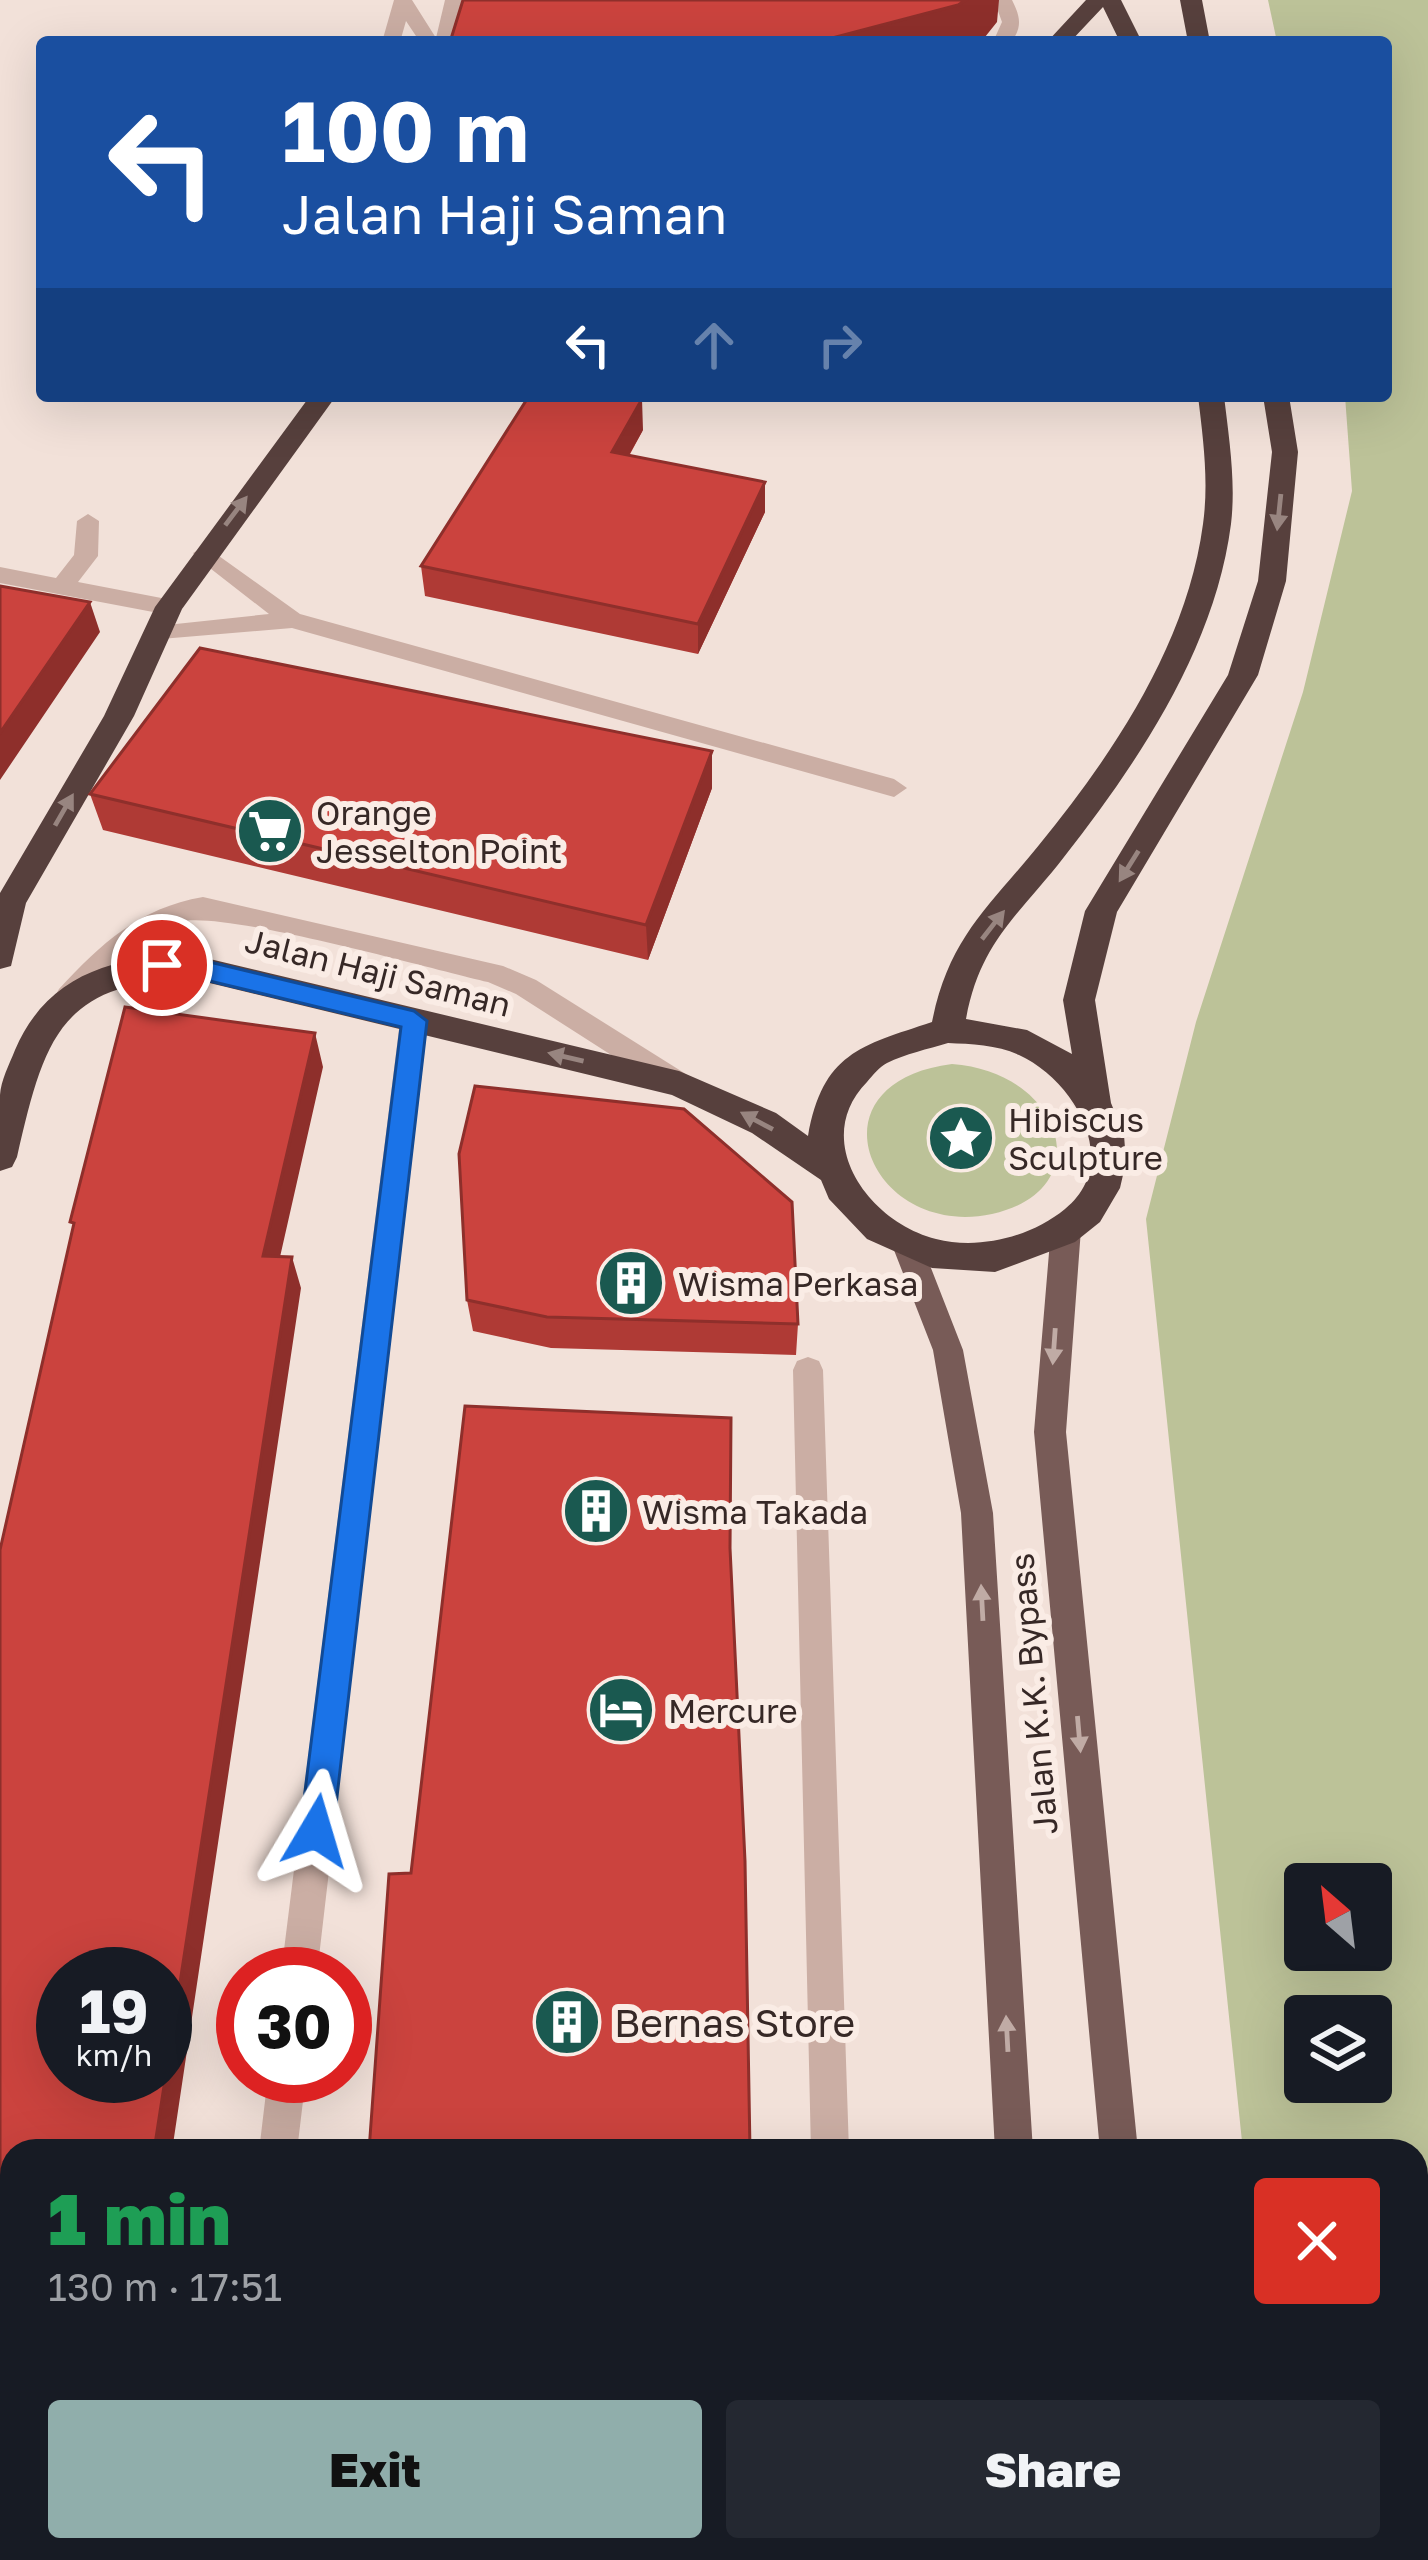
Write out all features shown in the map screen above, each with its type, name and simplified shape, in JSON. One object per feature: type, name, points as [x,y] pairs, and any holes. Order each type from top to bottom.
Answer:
[{"type":"highway","points":[[1064,36],[1098,0]]},
{"type":"highway","points":[[1109,0],[1128,36]]},
{"type":"highway","points":[[1190,0],[1198,36]]},
{"type":"highway","points":[[0,957],[10,903],[118,716],[164,621],[205,553],[318,402]]},
{"type":"highway","points":[[947,1030],[962,963],[1071,824],[1146,713],[1179,648],[1205,582],[1217,522],[1212,402]]},
{"type":"highway","points":[[1097,1104],[1071,1072],[1035,1047],[992,1033],[947,1030],[909,1036],[874,1052],[847,1074],[829,1103],[822,1135],[828,1168],[844,1198],[872,1225],[907,1245],[949,1257],[992,1257],[1033,1248],[1088,1209],[1103,1184],[1109,1157],[1079,1000],[1101,910],[1243,674],[1272,581],[1286,452],[1277,402]]},
{"type":"highway","name":"Jalan Haji Saman","points":[[69,996],[134,967],[177,966],[679,1084],[764,1123],[828,1168]]},
{"type":"highway","points":[[0,1157],[20,1069],[69,996]]},
{"type":"main road","name":"Jalan K.K. Bypass","points":[[1066,1229],[1050,1432],[1118,2139]]},
{"type":"main road","name":"Jalan K.K. Bypass","points":[[907,1245],[948,1350],[976,1513],[1013,2139]]},
{"type":"street","points":[[445,36],[454,0]]},
{"type":"street","points":[[1003,0],[1012,20],[1007,36]]},
{"type":"street","points":[[393,36],[403,1]]},
{"type":"street","points":[[403,1],[425,36]]},
{"type":"street","points":[[62,588],[86,556],[88,521]]},
{"type":"street","points":[[205,553],[292,620]]},
{"type":"street","points":[[0,575],[62,588],[164,621],[292,620],[894,788]]},
{"type":"street","points":[[69,996],[143,922],[172,910],[203,907],[493,974],[526,987],[679,1084]]},
{"type":"street","points":[[302,1947],[414,1021]]},
{"type":"street","points":[[808,1370],[830,2139]]},
{"type":"street","points":[[279,2139],[284,2103]]},
{"type":"green space","points":[[1268,0],[1428,0],[1428,2139],[1242,2139],[1146,1219],[1196,1022],[1303,692],[1352,491],[1345,402],[1392,402],[1392,36],[1276,36]]},
{"type":"green space","points":[[952,1064],[990,1072],[1020,1087],[1042,1109],[1054,1133],[1057,1158],[1047,1182],[1026,1201],[992,1214],[949,1216],[913,1204],[887,1183],[871,1156],[867,1127],[879,1099],[906,1077]]},
{"type":"building","points":[[463,0],[966,0],[840,36],[452,36]]},
{"type":"building","points":[[525,402],[640,402],[612,452],[765,482],[698,624],[421,566]]},
{"type":"building","points":[[0,586],[90,602],[0,733]]},
{"type":"building","points":[[200,648],[712,751],[646,925],[90,794]]},
{"type":"building","points":[[125,1007],[315,1033],[263,1256],[292,1257],[185,1947],[36,1947],[36,2103],[161,2103],[156,2139],[0,2139],[0,1550],[74,1223],[70,1222]]},
{"type":"building","name":"Wisma Perkasa","points":[[475,1086],[684,1109],[792,1202],[798,1324],[547,1317],[467,1300],[459,1154]]},
{"type":"building","points":[[465,1406],[731,1418],[730,1548],[745,1861],[750,2139],[370,2139],[389,1874],[411,1873]]},
{"type":"place","name":"Orange Jesselton Point","points":[[270,831]]},
{"type":"place","name":"Hibiscus Sculpture","points":[[961,1138]]},
{"type":"place","name":"Wisma Perkasa","points":[[631,1283]]},
{"type":"place","name":"Wisma Takada","points":[[596,1511]]},
{"type":"place","name":"Mercure","points":[[621,1710]]},
{"type":"place","name":"Bernas Store","points":[[567,2022]]},
{"type":"route","points":[[162,965],[193,967],[414,1021],[316,1831]]}]
